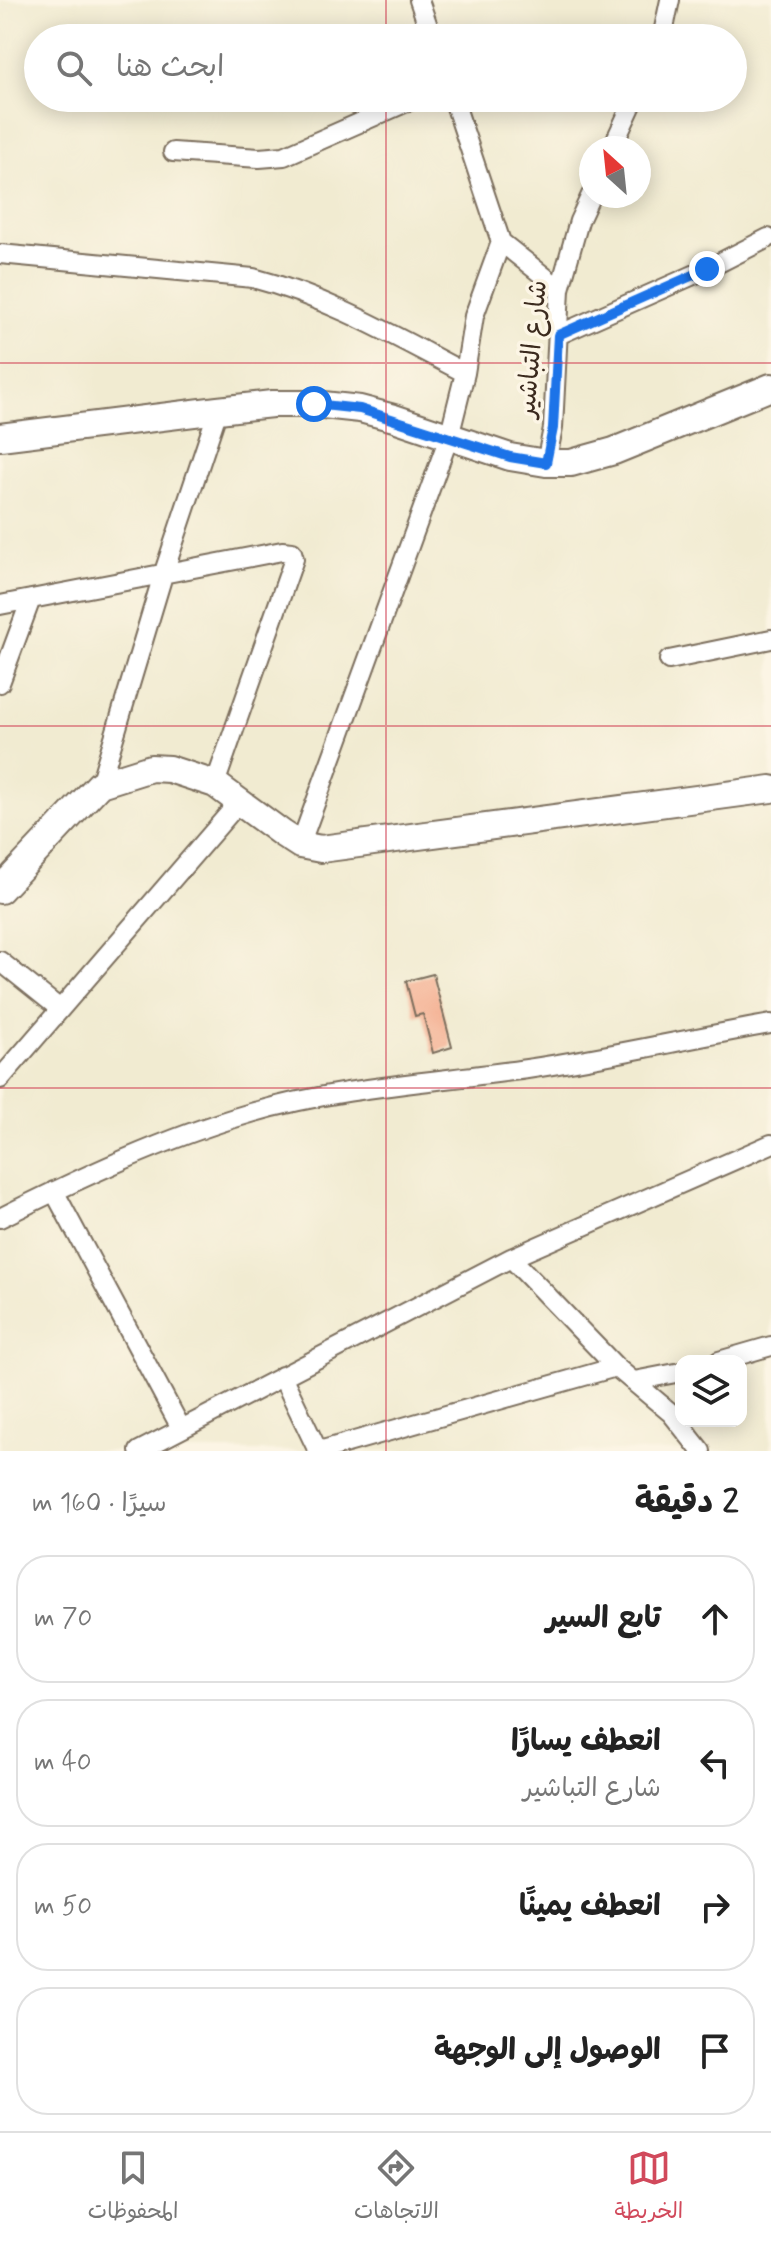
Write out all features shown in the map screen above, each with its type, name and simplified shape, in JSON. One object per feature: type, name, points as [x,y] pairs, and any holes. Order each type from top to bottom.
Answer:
[{"type":"street","points":[[419,0],[427,24]]},
{"type":"street","points":[[665,24],[670,0]]},
{"type":"street","points":[[173,152],[259,158],[284,156],[384,112]]},
{"type":"street","points":[[458,112],[501,242],[560,289]]},
{"type":"street","points":[[618,136],[629,112]]},
{"type":"street","name":"شارع التباشير","points":[[546,463],[553,428],[560,289],[585,208]]},
{"type":"street","points":[[558,335],[707,269],[768,238]]},
{"type":"street","points":[[300,845],[449,437],[465,373],[474,316],[501,242]]},
{"type":"street","points":[[0,254],[253,278],[334,305],[465,373]]},
{"type":"street","points":[[0,437],[272,404],[360,409],[510,457],[546,463],[571,463],[614,451],[771,387]]},
{"type":"street","points":[[0,890],[100,784],[163,575],[218,410]]},
{"type":"street","points":[[0,605],[288,550],[294,555],[215,784]]},
{"type":"street","points":[[0,683],[31,599]]},
{"type":"street","points":[[669,660],[771,639]]},
{"type":"street","points":[[100,784],[151,768],[169,769],[215,784],[300,845],[321,849],[771,789]]},
{"type":"street","points":[[0,1079],[240,801]]},
{"type":"street","points":[[0,961],[60,1009]]},
{"type":"street","points":[[0,1218],[54,1191],[190,1134],[252,1113],[312,1098],[531,1068],[771,1024]]},
{"type":"street","points":[[139,1451],[511,1258],[771,1144]]},
{"type":"street","points":[[54,1191],[181,1428]]},
{"type":"street","points":[[511,1258],[616,1367],[671,1413],[701,1451]]},
{"type":"street","points":[[740,1355],[771,1346]]},
{"type":"street","points":[[282,1376],[318,1451],[616,1367]]},
{"type":"street","points":[[634,1381],[675,1373]]},
{"type":"building","points":[[433,974],[452,1047],[433,1053],[423,1014],[415,1016],[406,981]]},
{"type":"route","points":[[314,404],[360,409],[510,457],[546,463],[553,428],[558,335],[707,269]]}]
